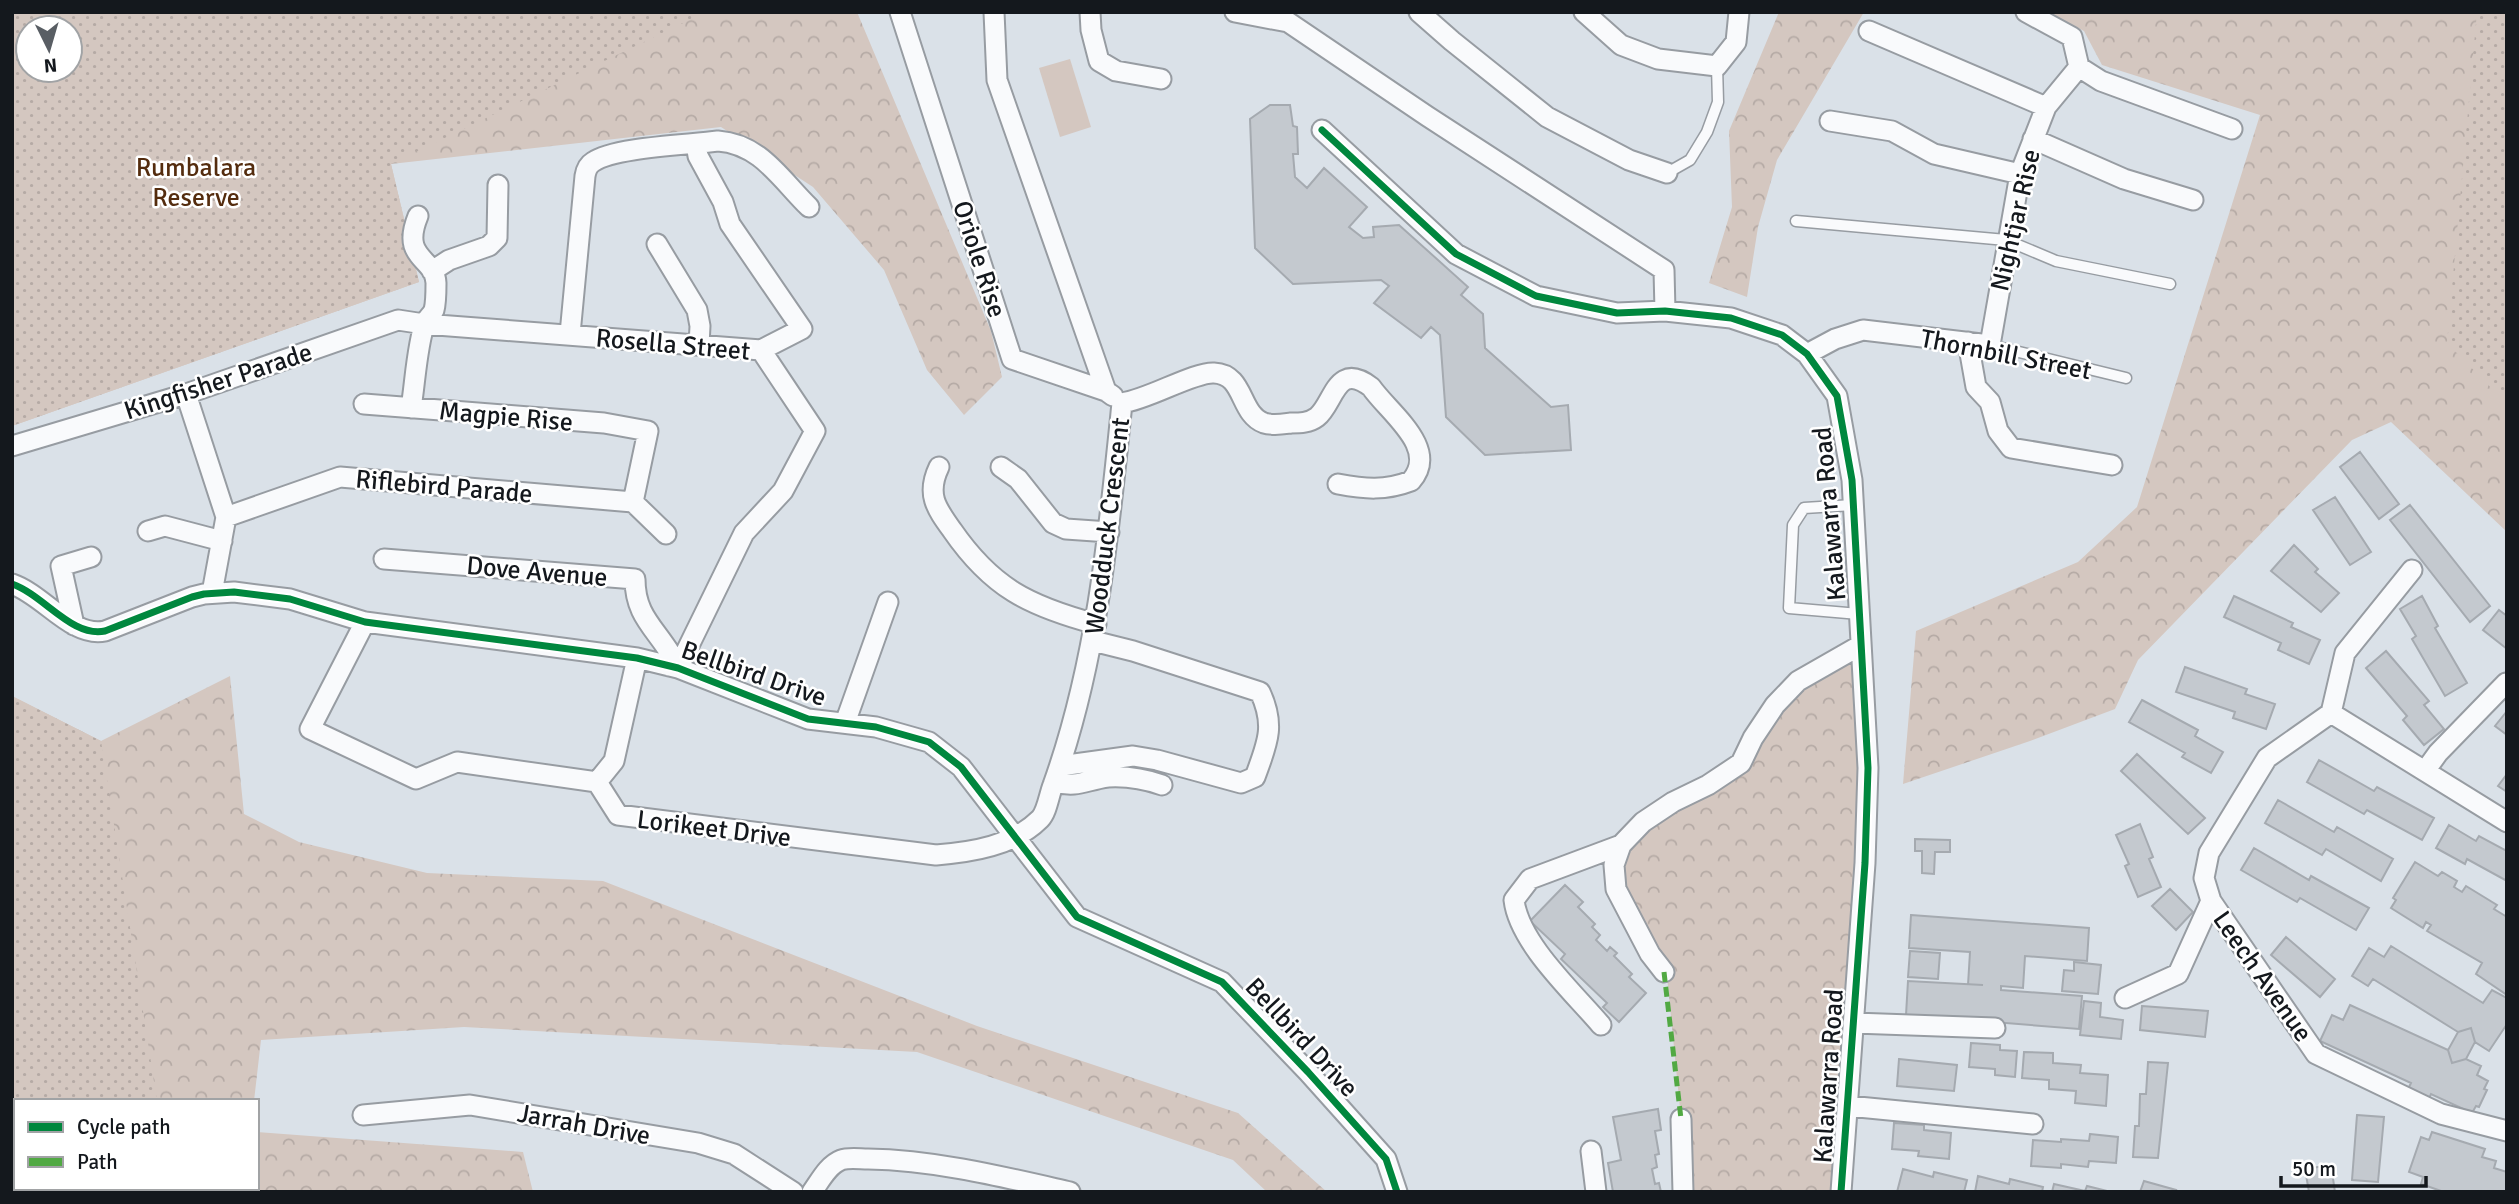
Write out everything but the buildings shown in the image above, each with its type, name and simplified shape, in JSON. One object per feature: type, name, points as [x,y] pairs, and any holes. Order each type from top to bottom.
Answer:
[{"type":"street","name":"Oriole Rise","points":[[900,12],[1012,359],[1106,391]]},
{"type":"street","name":"Woodduck Crescent","points":[[994,12],[997,80],[1106,391],[1122,403],[1109,532],[1094,632],[1057,774],[1042,818],[1017,837]]},
{"type":"street","points":[[1090,12],[1091,30],[1099,61],[1116,71],[1161,79]]},
{"type":"street","points":[[1235,12],[1288,22],[1664,270],[1665,311]]},
{"type":"street","points":[[1419,12],[1547,117],[1629,160],[1667,173]]},
{"type":"street","points":[[1584,12],[1621,45],[1658,59],[1717,66],[1735,42],[1739,12]]},
{"type":"street","points":[[2026,12],[2072,37],[2079,67],[2101,81],[2232,129]]},
{"type":"street","points":[[1869,31],[2046,107]]},
{"type":"street","name":"Nightjar Rise","points":[[1990,345],[2020,174],[2046,107],[2079,67]]},
{"type":"street","points":[[1830,121],[1892,131],[1934,154],[2020,174]]},
{"type":"street","name":"Kalawarra Road","points":[[1322,130],[1456,254],[1536,296],[1617,313],[1665,311],[1731,318],[1782,335],[1807,354],[1838,396],[1852,480],[1868,768],[1865,863],[1841,1192]]},
{"type":"street","points":[[2033,139],[2124,179],[2193,200]]},
{"type":"street","points":[[570,334],[586,169],[593,162],[614,154],[650,148],[729,142],[753,152],[773,166],[809,206]]},
{"type":"street","points":[[696,144],[698,156],[723,202],[730,224],[802,329],[761,350]]},
{"type":"street","points":[[432,271],[449,260],[489,246],[498,238],[498,185]]},
{"type":"street","points":[[411,408],[425,324],[433,312],[436,280],[415,249],[412,238],[418,216]]},
{"type":"street","points":[[657,244],[696,310],[700,326],[699,345]]},
{"type":"street","name":"Kingfisher Parade","points":[[12,446],[186,394],[398,320],[425,324]]},
{"type":"street","name":"Rosella Street","points":[[425,324],[761,350],[815,431],[783,491],[744,533],[673,667]]},
{"type":"street","name":"Thornbill Street","points":[[1807,354],[1835,338],[1863,330],[1990,345]]},
{"type":"street","points":[[1968,342],[1976,387],[1990,402],[1998,431],[2011,448],[2112,465]]},
{"type":"street","points":[[1122,403],[1144,398],[1202,374],[1217,373],[1228,377],[1235,384],[1252,415],[1259,421],[1269,425],[1305,422],[1319,416],[1326,408],[1331,394],[1341,383],[1348,380],[1362,381],[1371,387],[1417,443],[1420,464],[1411,481],[1388,489],[1365,489],[1338,484]]},
{"type":"street","points":[[186,394],[226,517],[212,593]]},
{"type":"street","name":"Magpie Rise","points":[[364,404],[604,423],[648,431],[633,502]]},
{"type":"street","points":[[939,467],[932,481],[937,509],[977,564],[1020,597],[1133,651],[1260,692],[1266,704],[1270,726],[1264,750],[1255,777],[1241,783],[1133,755],[1057,774]]},
{"type":"street","points":[[1002,467],[1018,479],[1053,523],[1066,529],[1109,532]]},
{"type":"street","name":"Riflebird Parade","points":[[226,517],[340,477],[633,502]]},
{"type":"street","points":[[633,502],[666,534]]},
{"type":"street","points":[[148,531],[165,526],[222,541]]},
{"type":"street","points":[[74,625],[61,566],[91,557]]},
{"type":"street","name":"Dove Avenue","points":[[384,559],[635,579],[635,597],[645,619],[670,653],[673,667]]},
{"type":"street","points":[[2125,998],[2178,974],[2211,901],[2204,878],[2209,853],[2267,758],[2331,713],[2345,653],[2412,570]]},
{"type":"street","name":"Bellbird Drive","points":[[12,584],[31,592],[74,625],[91,633],[102,632],[192,597],[212,593],[234,592],[290,599],[365,622],[637,658],[673,667],[808,719],[876,727],[929,742],[961,767],[1077,917],[1222,982],[1386,1159],[1397,1192]]},
{"type":"street","points":[[845,723],[888,602]]},
{"type":"street","points":[[365,622],[310,729],[416,779],[457,762],[597,782],[614,761],[637,658]]},
{"type":"street","points":[[1664,972],[1650,954],[1616,889],[1614,865],[1621,845],[1643,822],[1741,763],[1753,738],[1775,705],[1798,681],[1861,645]]},
{"type":"street","points":[[2425,771],[2438,753],[2506,683]]},
{"type":"street","points":[[2331,713],[2507,822]]},
{"type":"street","points":[[1057,774],[1072,786],[1108,777],[1143,779],[1162,785]]},
{"type":"street","name":"Lorikeet Drive","points":[[597,782],[618,816],[936,855],[974,852],[1017,837]]},
{"type":"street","points":[[1601,1025],[1525,935],[1514,901],[1530,879],[1621,845]]},
{"type":"street","name":"Leech Avenue","points":[[2211,901],[2316,1054],[2441,1114],[2507,1131]]},
{"type":"street","points":[[1854,1023],[1995,1028]]},
{"type":"street","name":"Jarrah Drive","points":[[363,1115],[470,1105],[698,1143],[734,1154],[793,1192]]},
{"type":"street","points":[[1848,1106],[2033,1124]]},
{"type":"street","points":[[1681,1119],[1683,1192]]},
{"type":"street","points":[[1591,1151],[1596,1192]]},
{"type":"street","points":[[812,1192],[828,1169],[838,1161],[888,1159],[998,1175],[1070,1192]]},
{"type":"lane","points":[[1667,173],[1690,160],[1707,132],[1718,102],[1717,66]]},
{"type":"lane","points":[[1796,221],[2007,240],[2056,261],[2170,284]]},
{"type":"lane","name":"Thornbill Street","points":[[1990,345],[2126,378]]},
{"type":"lane","points":[[1853,505],[1804,508],[1793,525],[1788,608],[1859,614]]},
{"type":"green space","name":"Rumbalara Reserve","points":[[12,12],[857,12],[991,331],[1002,377],[964,415],[927,370],[884,270],[813,187],[721,127],[391,164],[419,282],[12,426]]},
{"type":"green space","name":"Rumbalara Reserve","points":[[12,12],[706,12],[391,164],[419,282],[12,426]]},
{"type":"green space","points":[[1779,12],[1864,12],[1777,160],[1758,227],[1747,297],[1709,283],[1732,207],[1729,131]]},
{"type":"green space","points":[[2048,12],[2507,12],[2507,532],[2391,422],[2352,440],[2138,660],[2115,709],[1903,784],[1916,631],[2078,562],[2137,507],[2260,115],[2102,65],[2084,31]]},
{"type":"green space","points":[[2477,12],[2507,12],[2507,404],[2447,343]]},
{"type":"green space","points":[[1070,59],[1091,127],[1060,137],[1039,68]]},
{"type":"green space","points":[[1861,645],[1868,768],[1841,1192],[1683,1192],[1681,1119],[1666,966],[1616,889],[1621,845],[1741,763],[1775,705]]},
{"type":"green space","points":[[230,676],[244,814],[299,842],[427,873],[603,881],[977,1026],[1238,1113],[1327,1192],[1267,1192],[1233,1160],[917,1052],[464,1027],[261,1040],[254,1099],[14,1099],[14,1190],[259,1190],[259,1132],[523,1152],[533,1192],[12,1192],[12,696],[101,741]]},
{"type":"green space","points":[[12,696],[101,741],[157,1099],[14,1099],[14,1190],[171,1192],[12,1192]]},
{"type":"marked path","points":[[1664,972],[1681,1119]]},
{"type":"cycle path","points":[[1322,130],[1456,254],[1536,296],[1617,313],[1665,311],[1731,318],[1782,335],[1807,354],[1837,396],[1852,480],[1868,768],[1865,863],[1841,1192]]},
{"type":"cycle path","points":[[12,584],[24,589],[70,622],[93,631],[105,631],[192,597],[234,592],[290,599],[365,622],[637,658],[678,668],[808,719],[876,727],[929,742],[961,767],[1077,917],[1222,982],[1386,1159],[1397,1192]]}]
